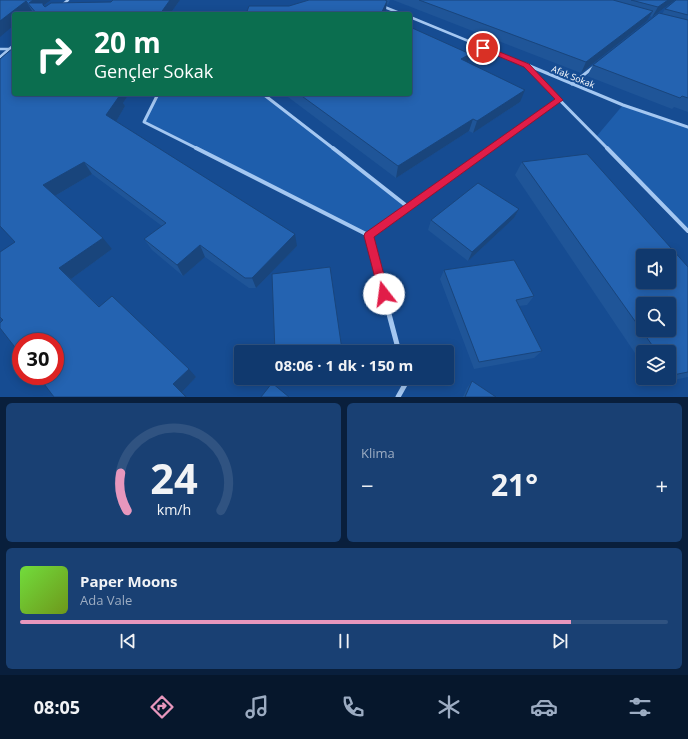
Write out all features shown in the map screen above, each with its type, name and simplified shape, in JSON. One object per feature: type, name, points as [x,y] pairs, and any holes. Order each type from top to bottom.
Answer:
[{"type":"street","points":[[57,9],[68,0]]},
{"type":"street","points":[[376,3],[397,12]]},
{"type":"street","name":"Afak Sokak","points":[[412,18],[623,105],[688,127]]},
{"type":"street","points":[[0,57],[12,47]]},
{"type":"street","points":[[0,49],[9,49]]},
{"type":"street","points":[[572,84],[597,64]]},
{"type":"street","points":[[526,66],[688,231]]},
{"type":"street","points":[[157,96],[144,122],[368,236],[397,345]]},
{"type":"street","points":[[266,96],[408,207]]},
{"type":"street","points":[[368,236],[559,100]]},
{"type":"street","points":[[398,397],[405,385]]},
{"type":"shaded area","points":[[157,96],[266,96],[408,207],[368,235],[144,122]]},
{"type":"shaded area","points":[[623,105],[688,127],[688,231],[596,137]]},
{"type":"building","points":[[0,0],[33,0],[29,3],[43,3],[45,7],[51,3],[111,2],[113,0],[170,0],[161,12],[35,12],[26,1],[0,21]]},
{"type":"building","points":[[309,0],[387,1],[382,12],[247,12],[249,6],[289,6]]},
{"type":"building","points":[[419,0],[613,0],[653,11],[586,62]]},
{"type":"building","points":[[631,0],[668,0],[658,7]]},
{"type":"building","points":[[676,0],[688,0],[688,15],[665,9]]},
{"type":"building","points":[[659,13],[688,20],[688,98],[682,96],[680,98],[593,65]]},
{"type":"building","points":[[412,28],[470,54],[461,59],[525,90],[477,121],[473,119],[398,166],[302,96],[412,96]]},
{"type":"building","points":[[12,49],[12,96],[119,96],[106,115],[295,234],[252,278],[245,278],[200,245],[177,265],[144,239],[166,223],[84,162],[43,185],[103,238],[59,268],[99,307],[112,296],[189,369],[173,384],[186,397],[54,397],[45,385],[64,385],[64,333],[12,333],[12,343],[0,328],[0,323],[3,320],[0,317],[0,252],[15,242],[0,226],[0,59]]},
{"type":"building","points":[[587,154],[672,249],[636,249],[636,289],[676,289],[676,254],[688,267],[688,372],[676,374],[676,345],[652,345],[646,337],[676,337],[676,297],[636,297],[636,322],[522,162]]},
{"type":"building","points":[[478,183],[519,209],[472,252],[431,220]]},
{"type":"building","points":[[514,260],[534,296],[516,300],[542,351],[479,362],[444,270]]},
{"type":"building","points":[[330,267],[341,345],[275,345],[272,274]]},
{"type":"building","points":[[472,381],[496,397],[465,397]]},
{"type":"building","points":[[270,385],[274,385],[289,397],[261,397]]},
{"type":"route","points":[[384,294],[368,236],[559,100],[526,66],[483,48]]}]
